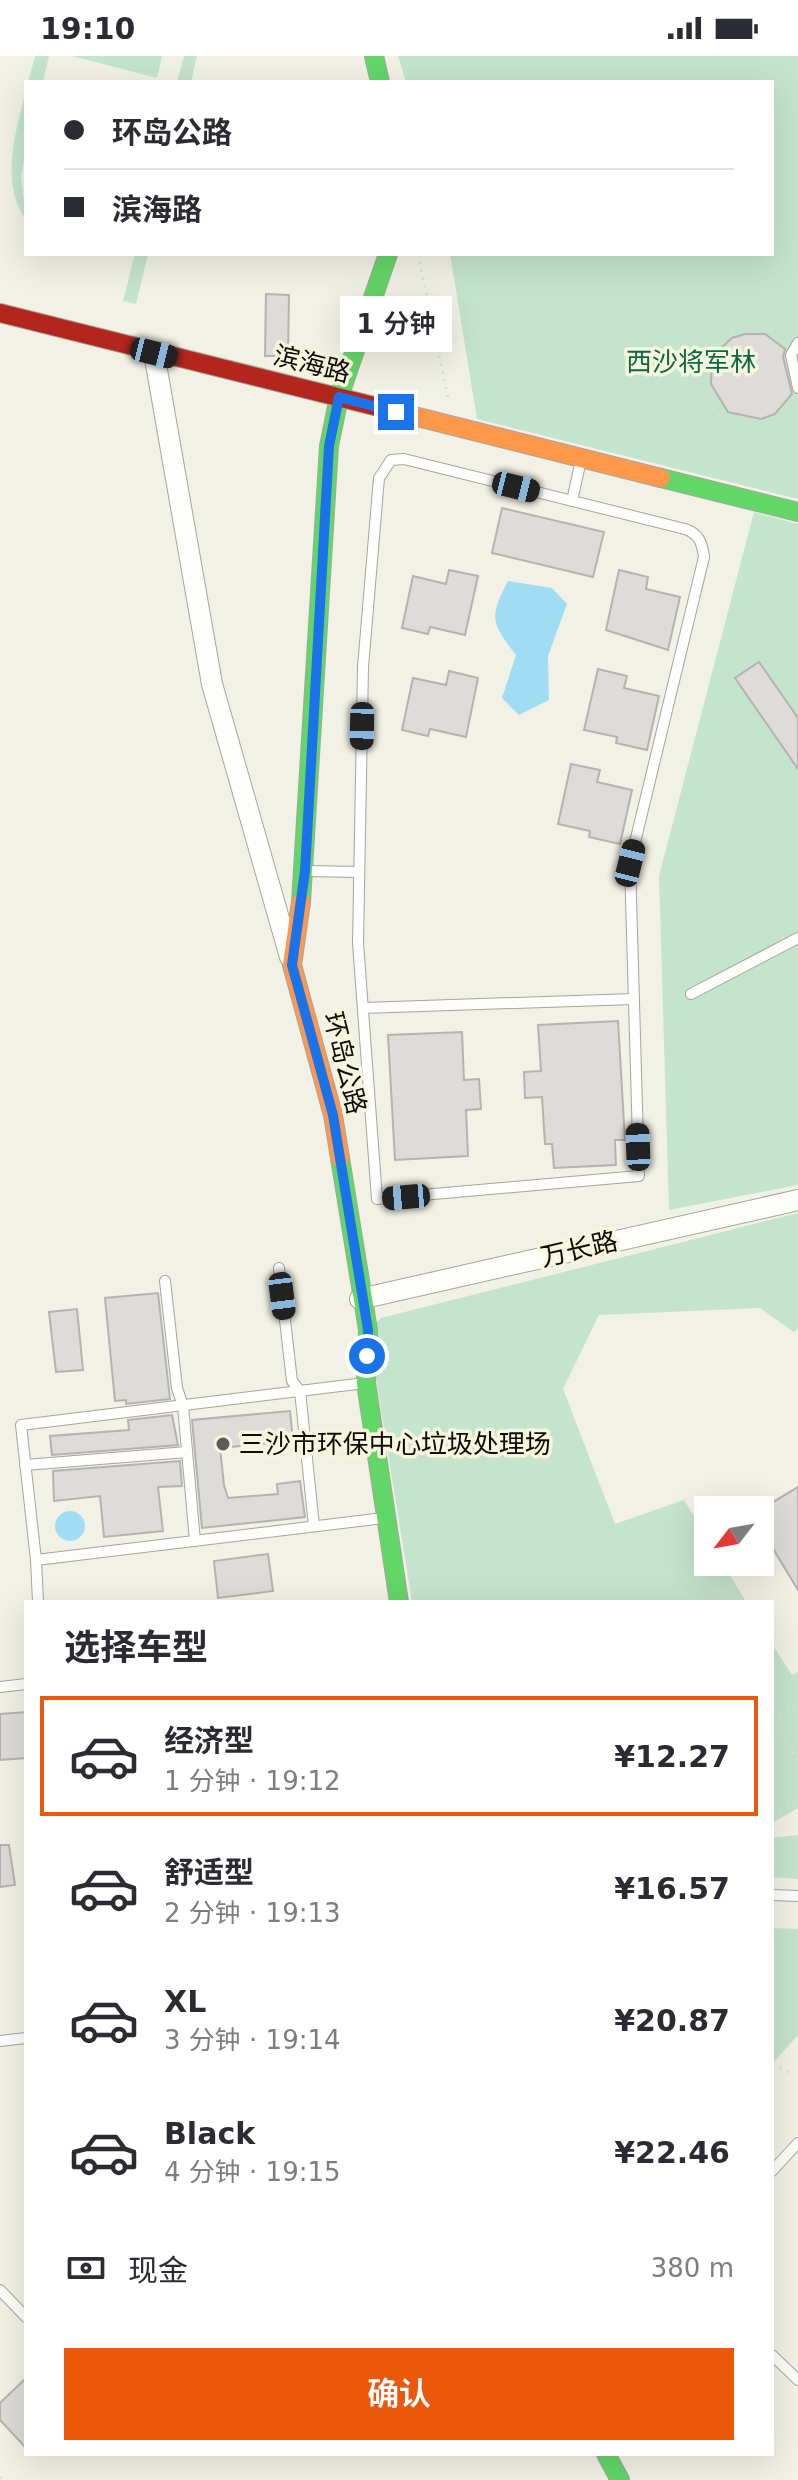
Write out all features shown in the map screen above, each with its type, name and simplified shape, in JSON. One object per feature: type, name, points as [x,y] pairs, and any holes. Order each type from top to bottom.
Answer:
[{"type":"street","points":[[374,56],[380,80]]},
{"type":"street","points":[[292,965],[305,871],[329,446],[339,397],[387,256]]},
{"type":"street","name":"滨海路","points":[[0,313],[798,512]]},
{"type":"street","points":[[154,353],[212,684],[292,965]]},
{"type":"street","name":"环岛公路","points":[[292,965],[333,1115],[360,1299],[368,1330],[366,1383],[399,1600]]},
{"type":"street","name":"万长路","points":[[360,1299],[798,1200]]},
{"type":"street","points":[[607,2456],[620,2480]]},
{"type":"lane","points":[[798,343],[791,355],[798,388]]},
{"type":"lane","points":[[572,501],[582,458]]},
{"type":"lane","points":[[404,459],[572,501],[696,533],[704,557],[630,863],[639,1176],[377,1199],[358,943],[363,667],[383,469],[391,460],[404,459]]},
{"type":"lane","points":[[305,871],[359,872]]},
{"type":"lane","points":[[691,994],[798,938]]},
{"type":"lane","points":[[363,1008],[634,999]]},
{"type":"lane","points":[[279,1268],[292,1381],[300,1391],[314,1526]]},
{"type":"lane","points":[[165,1281],[177,1388],[183,1406],[195,1541]]},
{"type":"lane","points":[[38,1600],[21,1425],[366,1383]]},
{"type":"lane","points":[[25,1465],[187,1452]]},
{"type":"lane","points":[[36,1560],[386,1517]]},
{"type":"lane","points":[[0,1687],[24,1684]]},
{"type":"lane","points":[[774,1895],[798,1896]]},
{"type":"lane","points":[[0,2041],[24,2038]]},
{"type":"lane","points":[[774,2169],[798,2143]]},
{"type":"lane","points":[[0,2290],[24,2315]]},
{"type":"lane","points":[[774,2357],[798,2380]]},
{"type":"path","points":[[418,256],[454,426]]},
{"type":"path","points":[[715,492],[730,432],[703,393],[700,373],[707,352],[735,327],[753,323],[778,333],[791,355]]},
{"type":"path","points":[[774,1717],[798,1703]]},
{"type":"path","points":[[774,1720],[798,1760]]},
{"type":"path","points":[[774,1813],[798,1799]]},
{"type":"path","points":[[774,2066],[789,2072]]},
{"type":"green space","points":[[35,56],[49,56],[43,80],[29,80]]},
{"type":"green space","points":[[72,56],[162,56],[157,78]]},
{"type":"green space","points":[[184,56],[197,56],[191,80],[178,80]]},
{"type":"green space","name":"西沙将军林","points":[[398,56],[798,56],[798,499],[477,419],[450,256],[774,256],[774,80],[405,80]]},
{"type":"green space","points":[[24,99],[21,176],[24,216],[13,190],[14,141]]},
{"type":"green space","points":[[134,256],[148,256],[136,304],[123,301]]},
{"type":"green space","points":[[754,512],[798,524],[798,1185],[669,1210],[659,876]]},
{"type":"green space","points":[[798,1213],[798,1329],[794,1332],[760,1308],[599,1315],[563,1389],[615,1524],[684,1500],[694,1517],[694,1576],[730,1576],[745,1600],[412,1600],[368,1330],[381,1318]]},
{"type":"green space","points":[[774,1647],[792,1675],[798,1672],[798,1808],[774,1822]]},
{"type":"green space","points":[[798,1835],[798,1879],[774,1877],[774,1838]]},
{"type":"green space","points":[[774,1928],[798,1929],[798,2035],[774,2062]]},
{"type":"water","points":[[508,581],[552,588],[567,604],[548,656],[549,700],[519,715],[502,698],[516,655],[497,627],[496,620],[498,603]]},
{"type":"water","points":[[70,1511],[81,1515],[85,1526],[81,1537],[70,1541],[59,1537],[55,1526],[59,1515]]},
{"type":"building","points":[[266,294],[289,295],[288,356],[265,356]]},
{"type":"building","points":[[745,334],[765,334],[785,349],[783,357],[792,394],[775,414],[761,419],[728,412],[711,384],[712,364],[718,351],[732,338]]},
{"type":"building","points":[[502,508],[604,532],[593,577],[492,553]]},
{"type":"building","points":[[449,570],[478,576],[465,635],[430,627],[428,634],[402,628],[413,576],[446,584]]},
{"type":"building","points":[[619,570],[648,577],[646,589],[680,597],[668,650],[606,630]]},
{"type":"building","points":[[759,662],[798,718],[798,769],[735,678]]},
{"type":"building","points":[[598,669],[627,676],[624,688],[659,696],[647,750],[616,743],[617,737],[584,730]]},
{"type":"building","points":[[449,671],[478,678],[466,737],[430,729],[428,736],[402,730],[413,678],[446,685]]},
{"type":"building","points":[[571,764],[600,770],[597,782],[632,790],[620,844],[589,837],[590,831],[558,824]]},
{"type":"building","points":[[618,1021],[625,1140],[615,1140],[616,1165],[554,1168],[552,1144],[545,1144],[542,1097],[525,1098],[524,1072],[541,1071],[538,1025]]},
{"type":"building","points":[[462,1032],[464,1080],[479,1079],[481,1109],[466,1110],[468,1156],[395,1160],[388,1035]]},
{"type":"building","points":[[158,1293],[170,1399],[126,1404],[126,1400],[115,1401],[105,1298]]},
{"type":"building","points":[[77,1309],[83,1370],[56,1372],[49,1312]]},
{"type":"building","points":[[290,1411],[293,1441],[220,1448],[224,1485],[228,1498],[278,1494],[277,1484],[300,1481],[305,1517],[202,1528],[192,1420]]},
{"type":"building","points":[[172,1415],[178,1445],[52,1455],[50,1436],[129,1430],[128,1420]]},
{"type":"building","points":[[180,1461],[182,1486],[158,1487],[163,1531],[104,1537],[100,1496],[54,1501],[53,1471]]},
{"type":"building","points":[[798,1487],[798,1590],[774,1550],[774,1502]]},
{"type":"building","points":[[268,1554],[273,1591],[218,1598],[214,1561]]},
{"type":"building","points":[[24,1712],[24,1758],[0,1760],[0,1714]]},
{"type":"building","points":[[0,1845],[9,1845],[15,1885],[0,1887]]},
{"type":"building","points":[[24,2380],[24,2446],[0,2420],[0,2403]]},
{"type":"traffic: fast","points":[[374,56],[380,80]]},
{"type":"traffic: fast","points":[[301,902],[329,446],[339,397],[387,256]]},
{"type":"traffic: fast","points":[[661,478],[798,512]]},
{"type":"traffic: fast","points":[[340,1158],[368,1330],[366,1383],[399,1600]]},
{"type":"traffic: fast","points":[[607,2456],[620,2480]]},
{"type":"traffic: slow","points":[[378,407],[661,478]]},
{"type":"traffic: slow","points":[[301,902],[292,965],[333,1115],[340,1158]]},
{"type":"traffic: jam","points":[[0,313],[378,407]]},
{"type":"place","name":"三沙市环保中心垃圾处理场","points":[[223,1444]]},
{"type":"route","points":[[367,1356],[368,1330],[360,1299],[333,1115],[292,965],[305,871],[329,446],[339,397],[396,412]]}]
